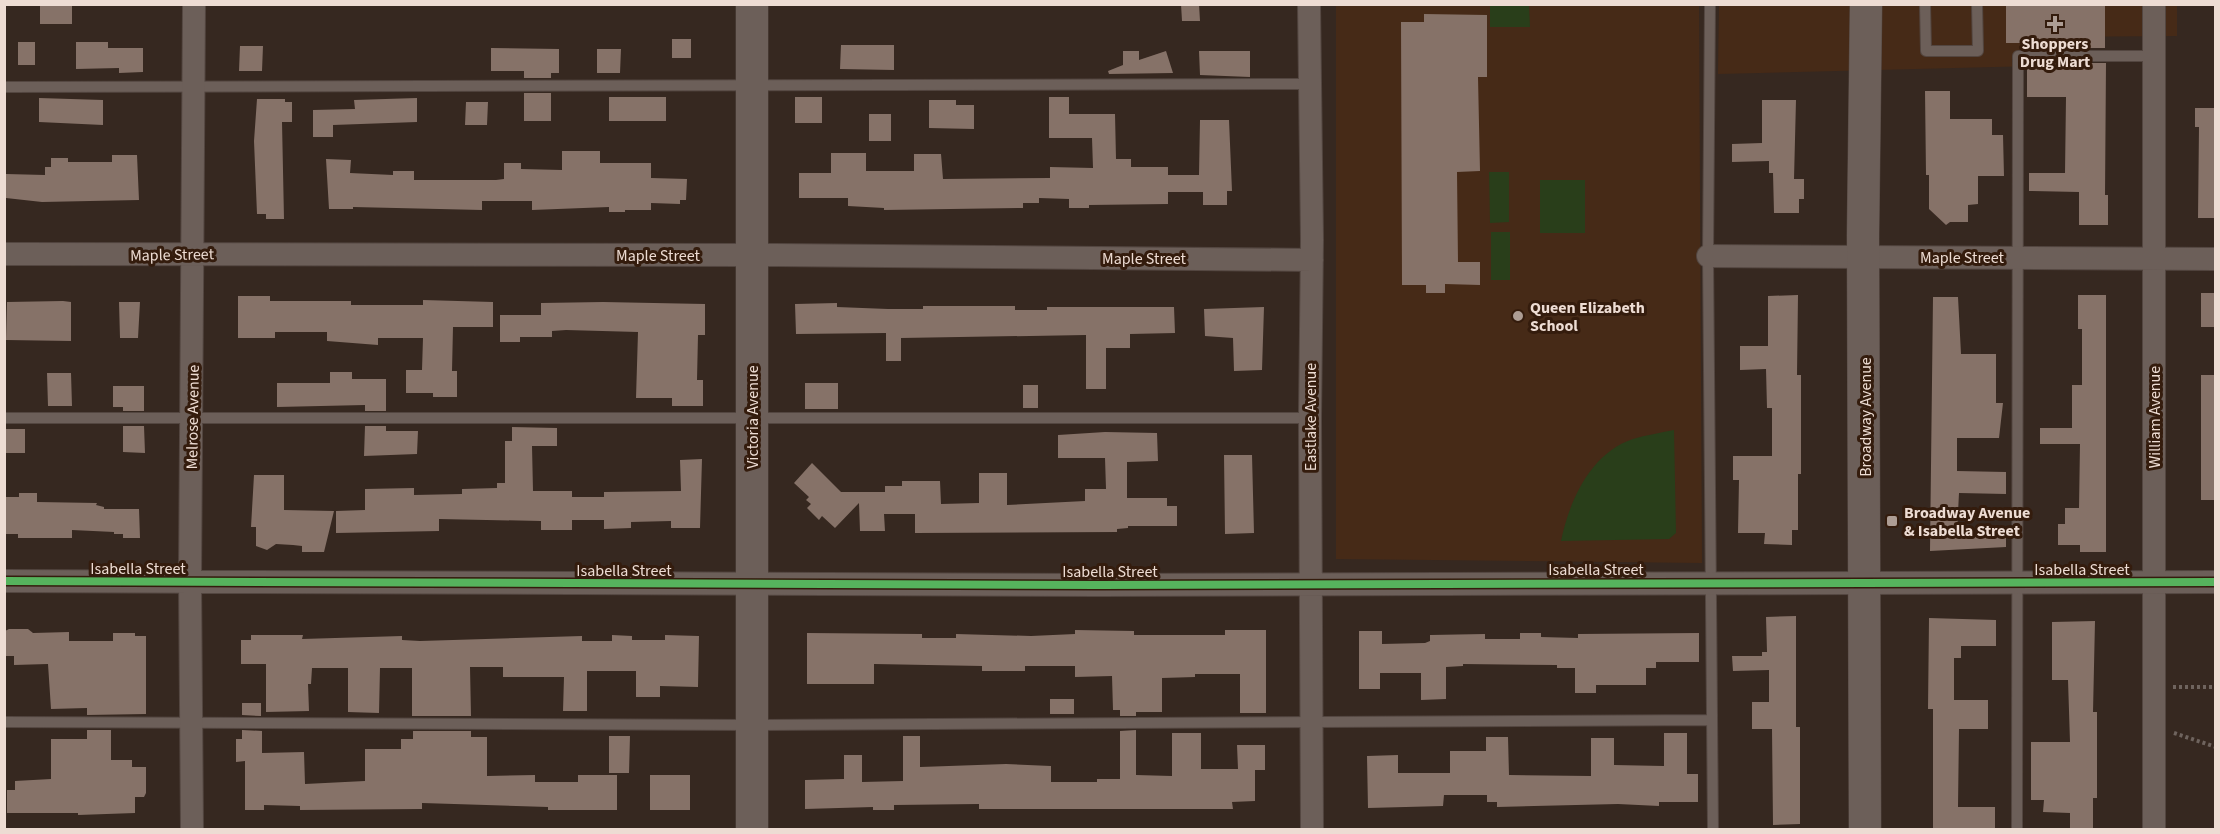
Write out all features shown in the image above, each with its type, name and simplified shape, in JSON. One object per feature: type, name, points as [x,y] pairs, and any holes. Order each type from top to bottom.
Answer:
[{"type":"street","name":"Melrose Avenue","points":[[192,830],[190,581],[194,4]]},
{"type":"street","name":"Victoria Avenue","points":[[752,4],[752,830]]},
{"type":"street","name":"Eastlake Avenue","points":[[1309,4],[1312,260],[1310,418],[1312,830]]},
{"type":"street","name":"Broadway Avenue","points":[[1865,830],[1866,4]]},
{"type":"street","name":"William Avenue","points":[[2154,4],[2154,830]]},
{"type":"street","name":"Maple Street","points":[[4,254],[752,255],[1312,260]]},
{"type":"street","name":"Maple Street","points":[[1708,256],[2216,259]]},
{"type":"street","name":"Isabella Street","points":[[4,581],[1099,585],[2216,582]]},
{"type":"lane","points":[[1710,4],[1708,256],[1713,830]]},
{"type":"lane","points":[[1925,4],[1926,51],[1978,51],[1977,4]]},
{"type":"lane","points":[[2017,830],[2018,56],[2154,56]]},
{"type":"lane","points":[[4,87],[1310,84]]},
{"type":"lane","points":[[4,418],[192,420],[1310,418]]},
{"type":"lane","points":[[4,722],[752,725],[1712,720]]},
{"type":"path","points":[[2173,687],[2216,687]]},
{"type":"path","points":[[2173,732],[2216,747]]},
{"type":"shaded area","name":"Queen Elizabeth School","points":[[1336,5],[1699,5],[1702,563],[1336,559]]},
{"type":"shaded area","points":[[1719,5],[2177,5],[2177,36],[2039,37],[2039,66],[1718,74]]},
{"type":"green space","points":[[1490,5],[1529,5],[1530,27],[1490,27]]},
{"type":"green space","points":[[1489,172],[1509,172],[1509,222],[1490,223]]},
{"type":"green space","points":[[1540,180],[1585,180],[1585,233],[1540,233]]},
{"type":"green space","points":[[1491,232],[1510,232],[1510,280],[1491,280]]},
{"type":"green space","points":[[1674,430],[1676,533],[1669,539],[1561,541],[1576,495],[1593,467],[1605,455],[1633,439]]},
{"type":"building","points":[[40,4],[72,4],[72,24],[40,24]]},
{"type":"building","points":[[1181,4],[1199,4],[1200,21],[1182,21]]},
{"type":"building","name":"Shoppers Drug Mart","points":[[2006,4],[2105,4],[2105,48],[2027,48],[2027,43],[2006,43]]},
{"type":"building","points":[[1424,14],[1487,15],[1487,77],[1478,77],[1480,171],[1457,172],[1458,262],[1480,262],[1480,285],[1445,284],[1445,293],[1426,293],[1426,285],[1402,285],[1401,22],[1424,22]]},
{"type":"building","points":[[672,39],[691,39],[691,58],[672,58]]},
{"type":"building","points":[[18,42],[35,42],[35,65],[18,65]]},
{"type":"building","points":[[76,42],[108,42],[108,48],[143,48],[143,72],[119,73],[119,68],[76,69]]},
{"type":"building","points":[[841,45],[894,45],[894,70],[840,69]]},
{"type":"building","points":[[240,46],[263,46],[262,71],[239,71]]},
{"type":"building","points":[[491,48],[559,49],[559,73],[551,73],[551,78],[524,78],[524,71],[491,71]]},
{"type":"building","points":[[597,49],[621,49],[620,73],[597,73]]},
{"type":"building","points":[[1123,51],[1139,51],[1139,60],[1166,51],[1173,73],[1109,74],[1108,71],[1123,65]]},
{"type":"building","points":[[1199,51],[1250,51],[1250,77],[1200,75]]},
{"type":"building","points":[[2027,63],[2106,63],[2105,195],[2108,195],[2108,225],[2079,225],[2079,192],[2029,191],[2029,173],[2065,173],[2066,97],[2027,97]]},
{"type":"building","points":[[1925,91],[1950,91],[1950,119],[1992,119],[1992,135],[2003,135],[2004,176],[1978,176],[1978,204],[1968,205],[1968,222],[1950,222],[1946,225],[1929,209],[1929,175],[1926,175]]},
{"type":"building","points":[[524,93],[551,93],[551,121],[524,121]]},
{"type":"building","points":[[609,97],[666,97],[666,121],[609,121]]},
{"type":"building","points":[[795,97],[822,97],[822,123],[795,123]]},
{"type":"building","points":[[1049,97],[1069,97],[1069,114],[1115,114],[1116,159],[1131,159],[1131,167],[1168,167],[1168,175],[1199,175],[1200,120],[1229,120],[1232,191],[1227,191],[1227,205],[1203,205],[1203,192],[1168,192],[1168,204],[1089,205],[1089,208],[1069,208],[1069,199],[1039,198],[1039,203],[1023,203],[1023,208],[884,210],[884,208],[848,206],[848,198],[799,198],[799,173],[831,173],[831,153],[866,153],[866,171],[914,171],[914,154],[941,154],[943,179],[1050,178],[1050,167],[1093,168],[1092,138],[1049,138]]},
{"type":"building","points":[[39,98],[103,100],[103,125],[39,122]]},
{"type":"building","points":[[417,98],[417,122],[333,125],[333,137],[313,137],[313,110],[355,109],[354,100]]},
{"type":"building","points":[[257,99],[285,99],[285,102],[292,102],[292,122],[282,122],[284,219],[266,219],[266,214],[257,214],[254,141]]},
{"type":"building","points":[[929,100],[956,100],[956,105],[974,105],[974,129],[929,128]]},
{"type":"building","points":[[1762,100],[1796,100],[1794,179],[1804,179],[1804,199],[1799,199],[1799,213],[1774,213],[1773,173],[1769,173],[1769,161],[1732,162],[1732,144],[1762,143]]},
{"type":"building","points":[[466,102],[488,102],[487,125],[465,125]]},
{"type":"building","points":[[2195,108],[2216,108],[2216,218],[2198,218],[2199,127],[2195,127]]},
{"type":"building","points":[[869,114],[891,114],[891,141],[869,141]]},
{"type":"building","points":[[562,151],[600,151],[600,163],[651,163],[651,178],[687,179],[686,200],[680,200],[680,204],[651,203],[651,210],[625,210],[625,212],[609,212],[609,207],[532,210],[532,201],[482,201],[482,210],[353,207],[353,209],[329,209],[326,159],[351,160],[350,173],[393,175],[393,171],[414,171],[414,180],[496,180],[504,179],[504,163],[521,163],[521,169],[562,170]]},
{"type":"building","points":[[112,155],[137,155],[139,200],[42,202],[6,198],[6,174],[45,175],[45,167],[51,167],[51,158],[68,158],[68,162],[112,162]]},
{"type":"building","points":[[2201,293],[2216,293],[2216,327],[2201,327]]},
{"type":"building","points":[[1798,295],[1797,375],[1801,375],[1801,474],[1798,474],[1798,530],[1792,530],[1792,545],[1764,544],[1765,533],[1738,533],[1739,480],[1733,480],[1733,456],[1772,456],[1772,408],[1767,408],[1766,369],[1740,370],[1740,346],[1768,346],[1768,296]]},
{"type":"building","points":[[2078,295],[2106,295],[2106,552],[2080,552],[2080,545],[2058,545],[2058,524],[2065,524],[2065,508],[2079,508],[2080,444],[2040,444],[2040,428],[2072,428],[2072,385],[2082,385],[2082,329],[2078,329]]},
{"type":"building","points":[[238,296],[270,296],[270,301],[351,301],[351,305],[423,305],[423,300],[493,302],[493,327],[453,327],[452,371],[457,371],[457,397],[433,397],[433,393],[406,393],[406,370],[422,370],[423,338],[378,338],[378,345],[327,341],[327,332],[275,332],[275,338],[238,338]]},
{"type":"building","points":[[1933,297],[1958,297],[1961,354],[1996,354],[1996,403],[2003,403],[1999,438],[1957,438],[1957,471],[2006,472],[2006,494],[1959,493],[1957,533],[2006,531],[2006,547],[1930,551]]},
{"type":"building","points":[[7,302],[71,302],[71,341],[6,340]]},
{"type":"building","points":[[119,302],[140,302],[138,338],[120,338]]},
{"type":"building","points":[[541,303],[705,304],[705,335],[698,335],[697,380],[703,380],[703,406],[672,406],[672,398],[636,398],[638,332],[552,331],[552,337],[520,337],[520,342],[500,342],[500,315],[541,315]]},
{"type":"building","points":[[837,303],[837,307],[888,309],[923,309],[923,306],[1015,306],[1015,310],[1047,310],[1047,307],[1174,307],[1175,333],[1130,334],[1130,348],[1106,348],[1106,389],[1086,389],[1086,335],[901,338],[901,361],[886,361],[886,333],[796,334],[795,304]]},
{"type":"building","points":[[1264,307],[1262,370],[1234,371],[1233,338],[1205,336],[1204,309]]},
{"type":"building","points":[[330,372],[352,372],[352,379],[386,379],[386,411],[365,411],[365,405],[277,407],[277,383],[330,383]]},
{"type":"building","points":[[47,373],[71,373],[72,406],[48,406]]},
{"type":"building","points":[[2201,375],[2216,375],[2216,500],[2201,500]]},
{"type":"building","points":[[805,383],[838,383],[838,409],[805,409]]},
{"type":"building","points":[[1023,385],[1038,385],[1038,408],[1023,408]]},
{"type":"building","points":[[113,386],[144,386],[144,411],[123,411],[123,407],[113,407]]},
{"type":"building","points":[[123,426],[144,426],[145,453],[123,452]]},
{"type":"building","points":[[365,426],[386,426],[386,431],[418,431],[417,454],[364,456]]},
{"type":"building","points":[[512,427],[557,428],[557,446],[532,446],[533,491],[572,491],[572,497],[604,497],[604,492],[681,491],[680,460],[702,459],[700,528],[671,528],[671,521],[631,522],[631,528],[604,529],[604,520],[572,520],[572,530],[541,530],[541,521],[439,519],[439,531],[336,533],[336,511],[365,510],[365,489],[414,488],[414,495],[462,494],[462,489],[497,488],[497,483],[505,483],[505,441],[512,441]]},
{"type":"building","points":[[4,429],[25,429],[25,453],[4,453]]},
{"type":"building","points":[[1105,432],[1157,433],[1158,461],[1127,462],[1127,498],[1167,498],[1167,506],[1177,506],[1177,526],[1128,526],[1128,528],[1117,529],[1117,532],[915,533],[915,514],[884,514],[885,531],[860,531],[859,503],[835,528],[822,516],[819,520],[807,508],[811,504],[806,500],[809,497],[794,483],[812,463],[841,492],[885,492],[885,486],[902,486],[902,481],[940,481],[941,504],[979,503],[979,473],[1007,473],[1007,505],[1085,501],[1085,489],[1106,489],[1105,458],[1058,458],[1058,435]]},
{"type":"building","points":[[1224,455],[1252,455],[1254,533],[1225,534]]},
{"type":"building","points":[[254,475],[284,475],[284,510],[334,511],[324,552],[302,552],[302,546],[293,545],[276,544],[267,550],[256,546],[256,527],[251,527]]},
{"type":"building","points":[[19,493],[37,493],[37,502],[97,503],[96,505],[104,509],[139,509],[140,538],[123,538],[123,534],[114,534],[114,532],[72,530],[72,538],[18,538],[18,534],[4,534],[4,497],[19,497]]},
{"type":"building","points":[[1796,616],[1796,727],[1800,727],[1800,824],[1773,825],[1772,729],[1752,729],[1752,702],[1769,702],[1769,670],[1733,671],[1732,656],[1762,656],[1762,652],[1767,652],[1766,617]]},
{"type":"building","points":[[1929,618],[1996,620],[1996,646],[1961,646],[1961,658],[1954,658],[1954,700],[1988,700],[1988,729],[1959,729],[1958,807],[1995,807],[1995,830],[1933,830],[1933,709],[1928,709]]},
{"type":"building","points":[[2095,621],[2093,712],[2097,712],[2097,798],[2093,798],[2093,830],[2070,830],[2070,813],[2043,812],[2044,800],[2031,800],[2031,742],[2070,742],[2068,680],[2052,680],[2052,622]]},
{"type":"building","points":[[28,629],[33,633],[69,632],[69,641],[113,641],[113,633],[135,633],[135,636],[146,636],[146,714],[87,715],[87,708],[51,709],[48,664],[14,665],[14,656],[5,656],[5,631]]},
{"type":"building","points":[[1075,630],[1134,631],[1134,635],[1225,635],[1225,630],[1266,630],[1266,713],[1240,713],[1240,674],[1195,674],[1195,677],[1162,678],[1162,712],[1136,712],[1136,716],[1120,716],[1120,710],[1113,710],[1112,676],[1075,677],[1075,666],[1025,666],[1025,671],[982,671],[982,666],[874,664],[874,684],[807,684],[807,633],[922,634],[922,638],[956,638],[956,634],[1031,636],[1075,634]]},
{"type":"building","points":[[1359,631],[1382,631],[1382,644],[1425,643],[1430,641],[1430,635],[1485,634],[1485,639],[1520,639],[1520,633],[1541,633],[1541,637],[1578,638],[1578,634],[1699,633],[1699,662],[1656,662],[1656,668],[1646,668],[1646,685],[1596,685],[1596,693],[1575,693],[1575,668],[1557,668],[1557,665],[1463,664],[1463,666],[1446,667],[1446,699],[1421,700],[1421,673],[1380,673],[1380,689],[1359,689]]},
{"type":"building","points":[[251,635],[303,635],[302,639],[402,636],[402,640],[420,641],[582,636],[582,641],[612,641],[612,635],[632,636],[632,640],[665,640],[665,635],[699,636],[698,687],[660,686],[660,697],[636,697],[636,671],[587,671],[587,711],[563,711],[564,677],[503,677],[503,667],[470,667],[471,716],[412,716],[412,668],[380,668],[379,713],[348,712],[348,668],[312,668],[311,684],[308,684],[309,711],[266,712],[266,664],[241,664],[241,640],[251,640]]},
{"type":"building","points":[[1050,699],[1074,699],[1074,714],[1050,714]]},
{"type":"building","points":[[242,703],[261,703],[261,716],[242,715]]},
{"type":"building","points":[[87,730],[111,730],[111,760],[132,760],[132,767],[146,767],[146,793],[144,797],[135,797],[135,813],[78,815],[78,813],[7,813],[7,790],[15,790],[15,781],[51,779],[51,739],[87,739]]},
{"type":"building","points":[[242,730],[262,731],[262,753],[304,752],[305,784],[365,781],[365,749],[401,749],[401,739],[413,739],[413,731],[471,731],[471,737],[487,737],[487,776],[535,775],[535,782],[578,782],[578,775],[617,775],[617,810],[548,810],[548,807],[422,803],[422,809],[300,810],[300,806],[264,805],[264,810],[245,810],[245,761],[236,762],[236,739],[242,739]]},
{"type":"building","points":[[1136,730],[1136,775],[1172,776],[1172,733],[1201,733],[1201,769],[1238,769],[1237,745],[1265,745],[1265,770],[1255,770],[1255,801],[1232,802],[1233,809],[979,809],[979,804],[894,805],[894,810],[873,810],[873,807],[805,809],[805,780],[844,779],[844,755],[862,755],[862,782],[903,781],[903,736],[920,736],[920,767],[1006,764],[1051,766],[1051,782],[1097,782],[1097,779],[1120,779],[1120,731]]},
{"type":"building","points":[[1664,733],[1687,733],[1687,774],[1698,774],[1698,802],[1659,802],[1659,806],[1618,804],[1497,807],[1497,802],[1487,802],[1487,795],[1444,795],[1443,806],[1368,808],[1367,756],[1398,755],[1398,773],[1450,773],[1450,751],[1486,751],[1486,737],[1508,737],[1509,775],[1591,776],[1591,738],[1614,738],[1614,765],[1664,766]]},
{"type":"building","points":[[609,736],[630,736],[629,773],[609,773]]},
{"type":"building","points":[[650,775],[690,775],[690,810],[650,810]]},
{"type":"cycle path","points":[[4,581],[1099,585],[2216,582]]},
{"type":"place","name":"Shoppers Drug Mart","points":[[2055,24]]},
{"type":"place","name":"Queen Elizabeth School","points":[[1518,316]]},
{"type":"place","name":"Broadway Avenue & Isabella Street","points":[[1892,521]]}]
